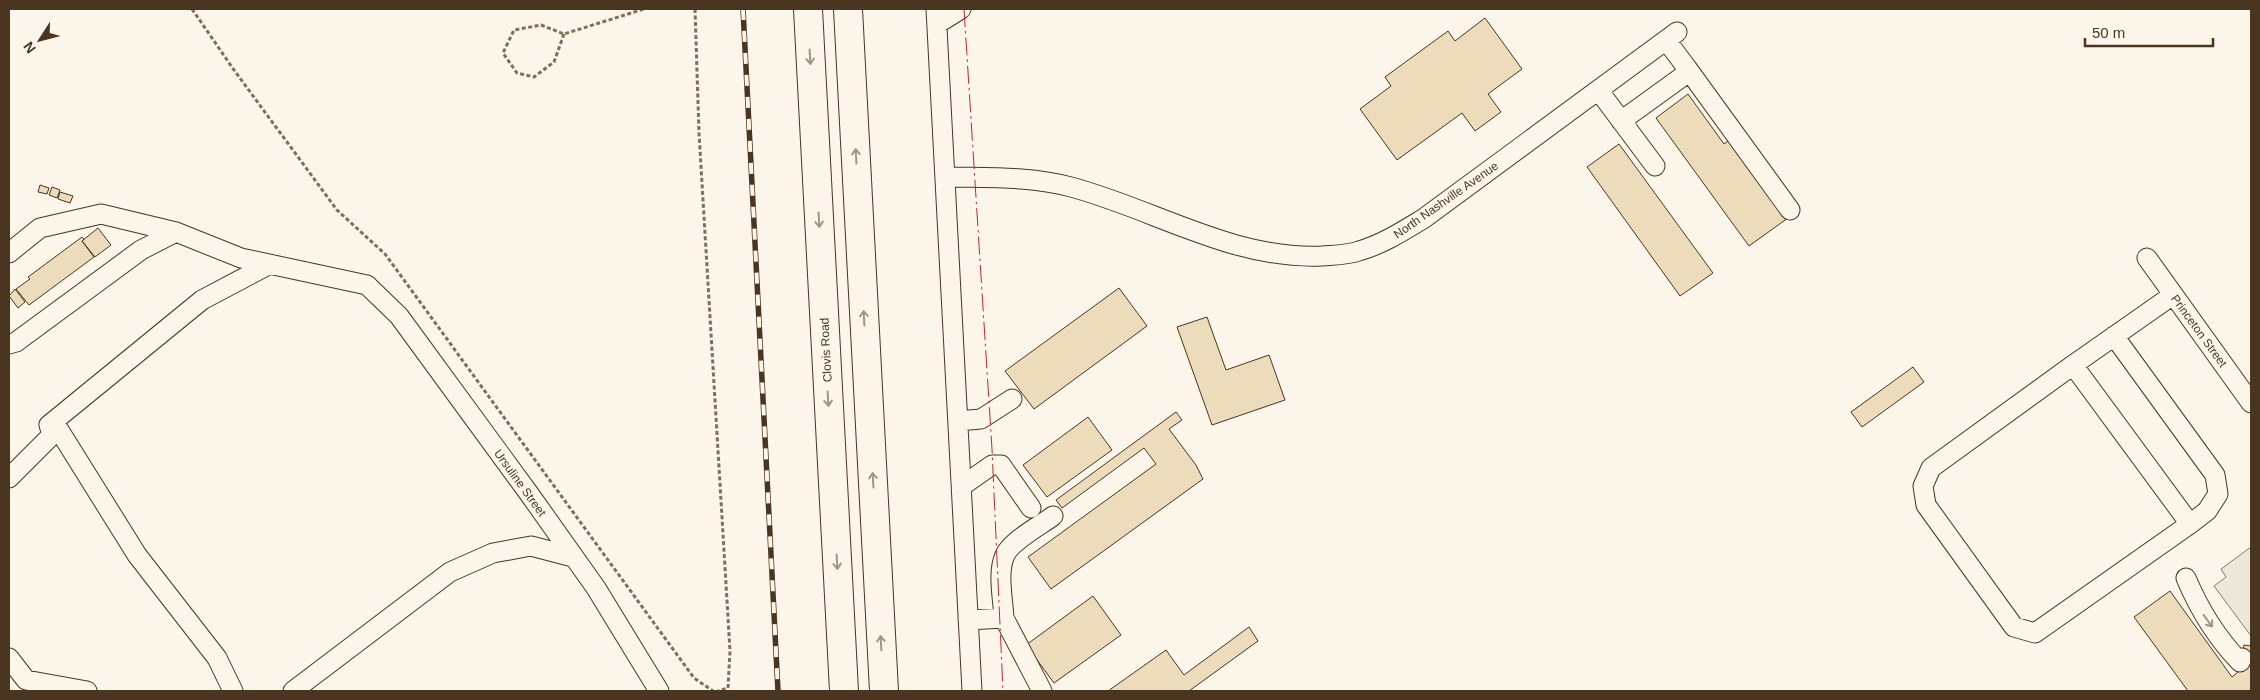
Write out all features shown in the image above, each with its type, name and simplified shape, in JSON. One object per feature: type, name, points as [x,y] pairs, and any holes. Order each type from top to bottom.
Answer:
[{"type":"highway","name":"Clovis Road","points":[[808,9],[844,691]]},
{"type":"highway","points":[[848,9],[884,691]]},
{"type":"street","points":[[961,9],[937,16],[972,691]]},
{"type":"street","name":"North Nashville Avenue","points":[[946,177],[1020,179],[1072,187],[1242,246],[1275,255],[1337,255],[1359,252],[1392,238],[1424,218],[1672,36],[1687,68]]},
{"type":"street","points":[[1621,121],[1686,74],[1687,68]]},
{"type":"street","points":[[1687,68],[1790,210]]},
{"type":"street","points":[[1599,91],[1655,166]]},
{"type":"street","points":[[9,253],[40,228],[101,214],[176,232],[241,258],[270,264]]},
{"type":"street","points":[[9,344],[16,342],[141,250],[176,232]]},
{"type":"street","name":"Princeton Street","points":[[2147,258],[2251,403]]},
{"type":"street","points":[[9,478],[52,435],[50,426],[54,422],[202,300],[270,264]]},
{"type":"street","name":"Ursuline Street","points":[[270,264],[367,285],[400,316],[596,588],[659,691]]},
{"type":"street","points":[[2114,336],[2215,476],[2218,494],[2207,511],[2190,524],[2034,633],[2014,627],[1926,505],[1923,486],[1931,468],[2073,365],[2114,336],[2173,295]]},
{"type":"street","points":[[2073,365],[2190,524]]},
{"type":"street","points":[[958,421],[981,418],[1012,399]]},
{"type":"street","points":[[54,422],[137,555],[218,658],[233,691]]},
{"type":"street","points":[[962,486],[992,465],[1002,465],[1031,508]]},
{"type":"street","points":[[1042,691],[1004,618],[1002,579],[1004,556],[1010,547],[1054,516]]},
{"type":"street","points":[[293,691],[450,572],[493,553],[531,546],[573,556]]},
{"type":"street","points":[[2186,578],[2197,606],[2240,662],[2242,658]]},
{"type":"street","points":[[968,620],[1004,618]]},
{"type":"street","points":[[9,658],[22,686],[87,691]]},
{"type":"path","points":[[192,9],[234,70],[337,210],[386,254],[694,678],[713,691]]},
{"type":"path","points":[[564,34],[554,62],[534,77],[517,72],[503,53],[514,30],[540,25],[564,34],[644,9]]},
{"type":"path","points":[[694,9],[700,143],[730,651],[728,688],[718,691]]},
{"type":"shaded area","points":[[2251,547],[2251,636],[2214,586],[2226,577],[2221,569]]},
{"type":"building","points":[[1485,18],[1522,69],[1488,94],[1501,112],[1475,131],[1462,113],[1397,160],[1360,109],[1391,86],[1385,77],[1448,31],[1455,41]]},
{"type":"building","points":[[1688,94],[1724,144],[1731,139],[1788,218],[1749,246],[1656,118]]},
{"type":"building","points":[[1619,144],[1713,273],[1680,296],[1587,167]]},
{"type":"building","points":[[40,185],[49,188],[47,194],[38,192]]},
{"type":"building","points":[[52,187],[60,190],[57,198],[49,195]]},
{"type":"building","points":[[60,192],[73,196],[70,203],[58,199]]},
{"type":"building","points":[[98,228],[111,245],[95,257],[82,241]]},
{"type":"building","points":[[82,237],[84,239],[82,241],[94,257],[29,305],[16,289],[30,279],[28,277]]},
{"type":"building","points":[[1119,288],[1147,326],[1034,409],[1005,371]]},
{"type":"building","points":[[15,289],[25,302],[18,308],[9,296]]},
{"type":"building","points":[[1207,317],[1226,370],[1269,355],[1285,400],[1212,425],[1177,327]]},
{"type":"building","points":[[1913,367],[1924,382],[1862,427],[1851,412]]},
{"type":"building","points":[[1176,412],[1182,420],[1169,429],[1196,465],[1203,479],[1051,589],[1028,557],[1156,464],[1144,448],[1062,508],[1056,500]]},
{"type":"building","points":[[1088,417],[1112,450],[1047,497],[1023,465]]},
{"type":"building","points":[[2170,591],[2232,677],[2239,671],[2244,645],[2251,646],[2251,691],[2188,691],[2134,617]]},
{"type":"building","points":[[1093,596],[1121,635],[1054,683],[1026,645]]},
{"type":"building","points":[[1249,627],[1258,641],[1189,691],[1108,691],[1166,650],[1184,675]]},
{"type":"railway","points":[[743,9],[778,691]]},
{"type":"power","points":[[964,9],[992,449],[1003,691]]}]
